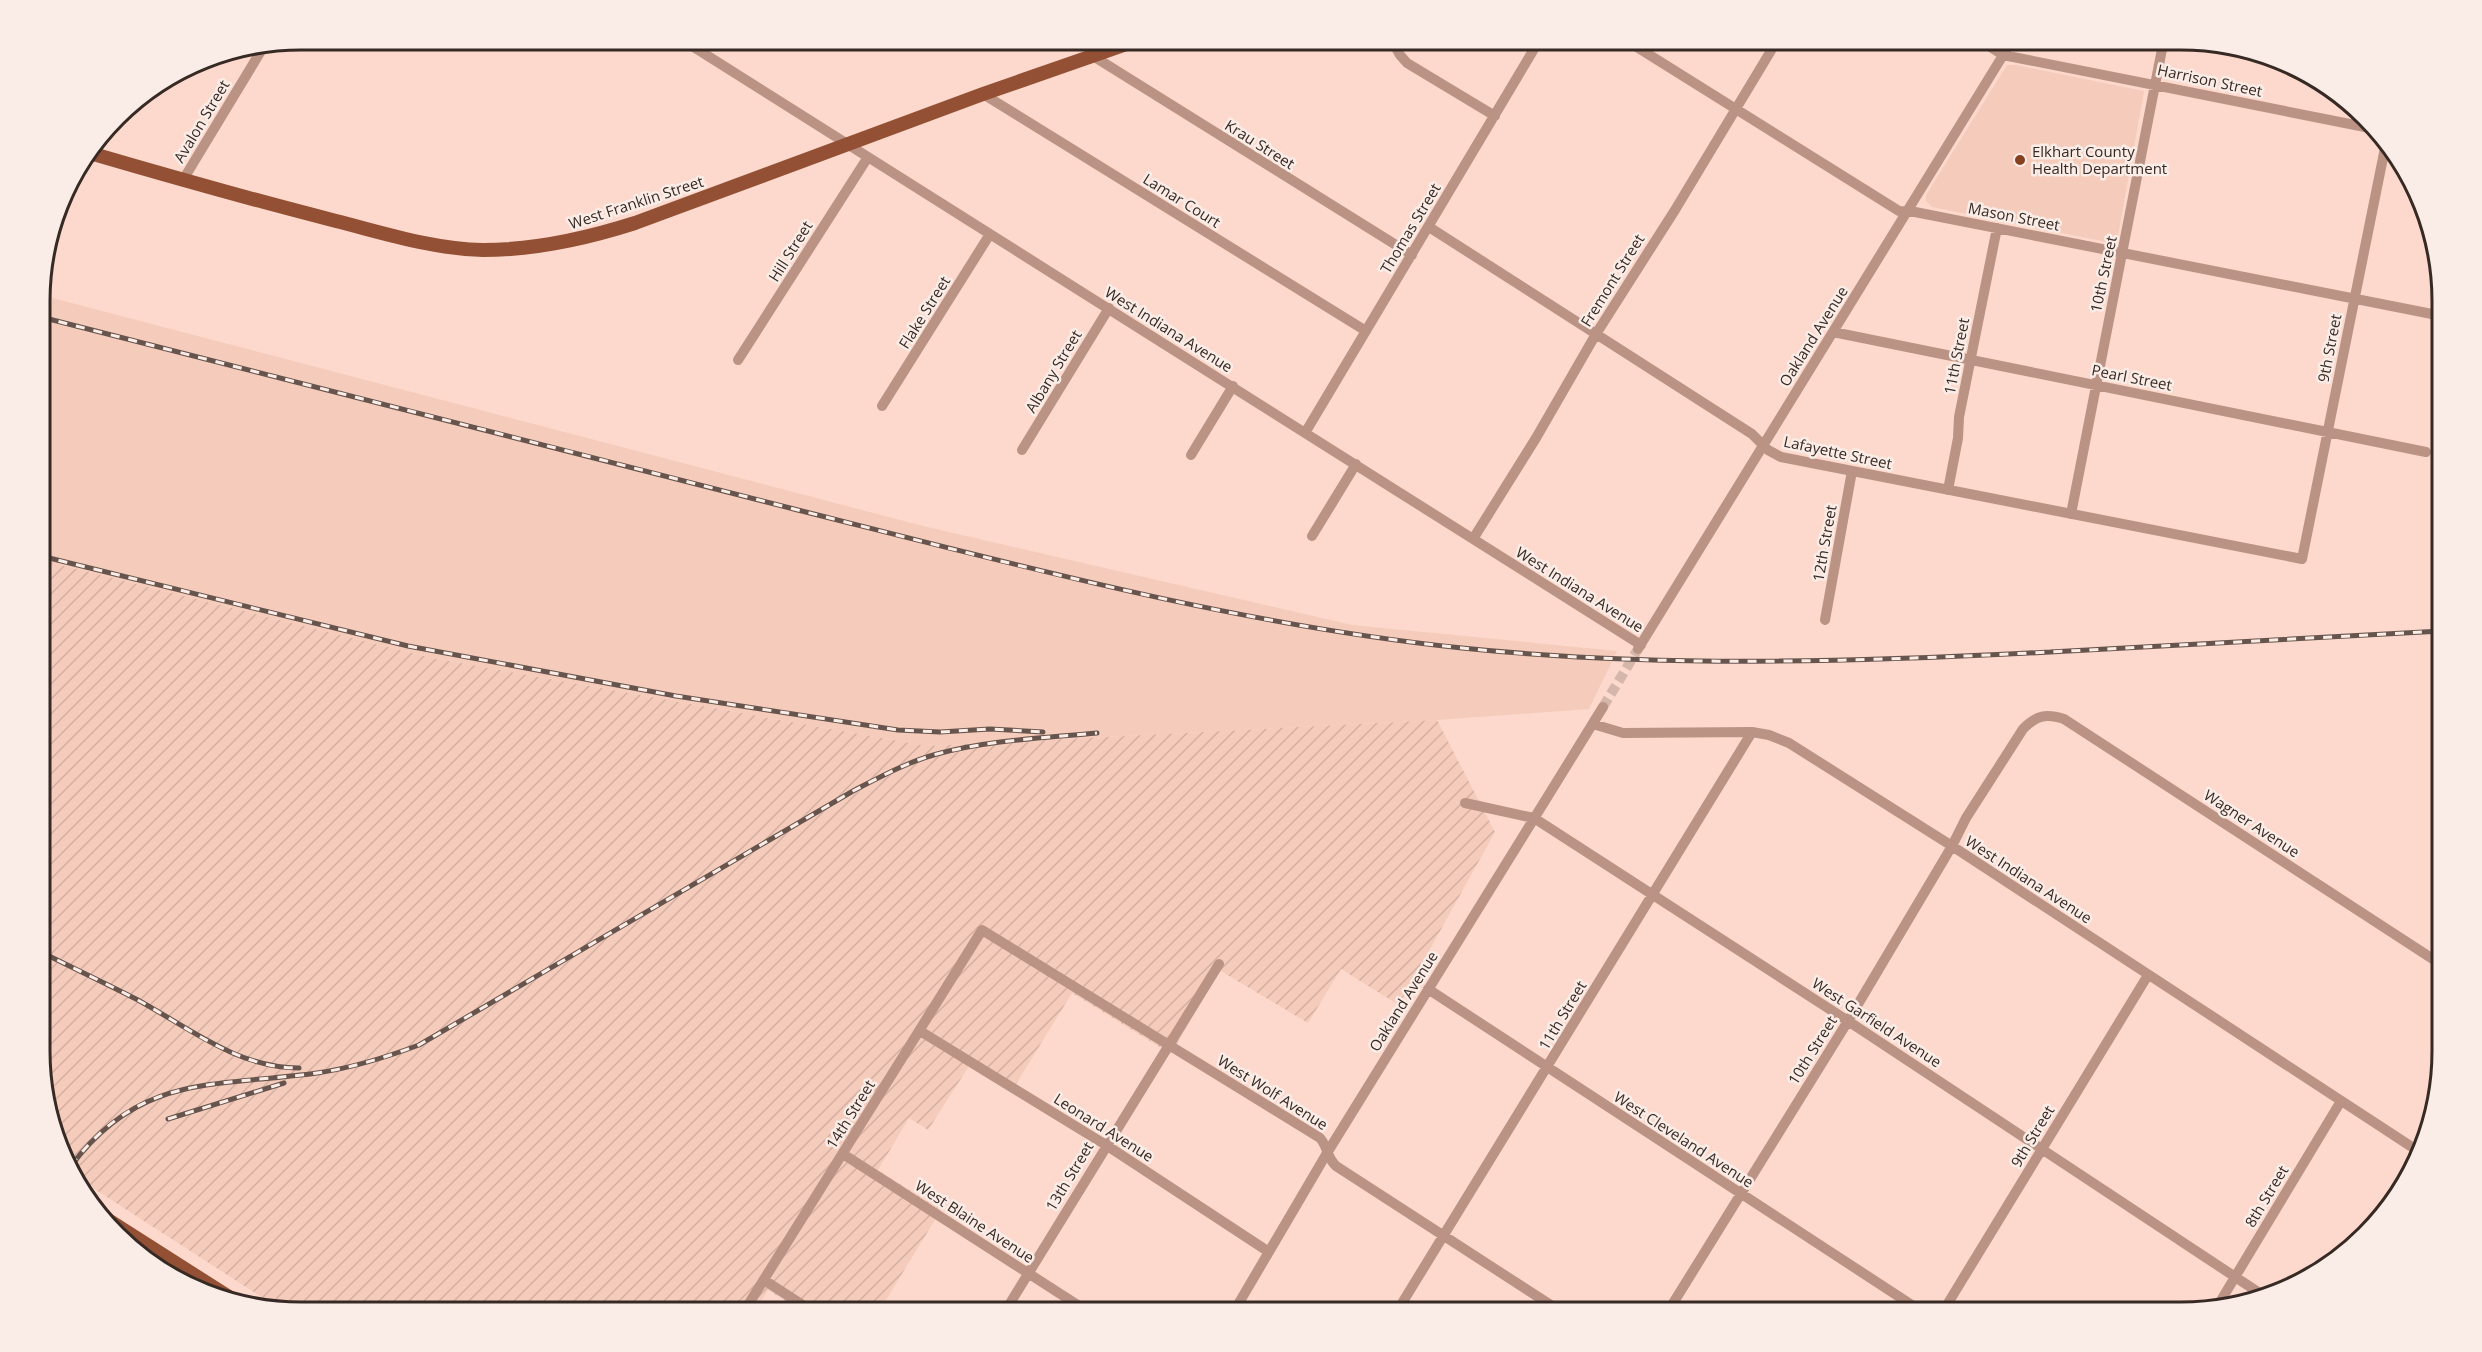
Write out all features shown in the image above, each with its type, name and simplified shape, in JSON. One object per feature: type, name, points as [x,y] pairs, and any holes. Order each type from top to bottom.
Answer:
[{"type":"main road","name":"West Franklin Street","points":[[96,155],[410,240],[452,248],[518,249],[595,236],[1110,50]]},
{"type":"main road","points":[[138,1243],[206,1284]]},
{"type":"street","name":"West Indiana Avenue","points":[[698,50],[1233,386],[1640,647]]},
{"type":"street","points":[[1397,50],[1407,63],[1495,116]]},
{"type":"street","name":"Thomas Street","points":[[1305,433],[1534,50]]},
{"type":"street","name":"Mason Street","points":[[1641,50],[1891,208],[2432,314]]},
{"type":"street","name":"Fremont Street","points":[[1473,539],[1771,50]]},
{"type":"street","name":"Harrison Street","points":[[1995,50],[2003,55],[2362,126]]},
{"type":"street","name":"Oakland Avenue","points":[[1640,647],[2006,50]]},
{"type":"street","name":"10th Street","points":[[2071,514],[2162,50]]},
{"type":"street","name":"Avalon Street","points":[[183,180],[260,53]]},
{"type":"street","name":"Krau Street","points":[[1093,56],[1412,255]]},
{"type":"street","name":"Lamar Court","points":[[983,94],[1365,332]]},
{"type":"street","name":"9th Street","points":[[2302,559],[2384,152]]},
{"type":"street","name":"Hill Street","points":[[738,360],[868,157]]},
{"type":"street","name":"Lafayette Street","points":[[1429,227],[1752,434],[1768,450],[1781,457],[2302,559]]},
{"type":"street","name":"11th Street","points":[[1948,490],[1970,361],[1997,228]]},
{"type":"street","name":"Flake Street","points":[[882,406],[990,234]]},
{"type":"street","name":"Albany Street","points":[[1022,450],[1108,308]]},
{"type":"street","name":"Pearl Street","points":[[1833,332],[2426,452]]},
{"type":"street","points":[[1191,455],[1233,386]]},
{"type":"street","points":[[1312,536],[1356,464]]},
{"type":"street","name":"12th Street","points":[[1825,620],[1852,471]]},
{"type":"street","name":"Oakland Avenue","points":[[1239,1302],[1327,1153],[1603,707]]},
{"type":"street","name":"10th Street","points":[[1674,1302],[1848,1021],[1952,846],[1966,818],[2019,734],[2032,720],[2042,715]]},
{"type":"street","name":"Wagner Avenue","points":[[2042,715],[2064,719],[2432,958]]},
{"type":"street","name":"West Indiana Avenue","points":[[1593,724],[1623,733],[1752,732],[1769,735],[1797,748],[1952,846],[2413,1148]]},
{"type":"street","name":"11th Street","points":[[1402,1302],[1752,732]]},
{"type":"street","name":"West Garfield Avenue","points":[[1465,803],[1516,816],[1534,818],[1848,1021],[2256,1291]]},
{"type":"street","name":"14th Street","points":[[750,1302],[982,930]]},
{"type":"street","name":"West Wolf Avenue","points":[[982,930],[1320,1138],[1336,1166],[1546,1302]]},
{"type":"street","name":"13th Street","points":[[1011,1302],[1219,964]]},
{"type":"street","name":"9th Street","points":[[1948,1302],[2148,975]]},
{"type":"street","name":"West Cleveland Avenue","points":[[1428,990],[1908,1302]]},
{"type":"street","name":"Leonard Avenue","points":[[920,1031],[1106,1145],[1269,1252]]},
{"type":"street","name":"8th Street","points":[[2222,1299],[2342,1101]]},
{"type":"street","name":"West Blaine Avenue","points":[[843,1154],[1073,1302]]},
{"type":"street","points":[[764,1280],[798,1302]]},
{"type":"shaded area","points":[[2007,65],[2144,91],[2118,236],[2115,241],[2107,242],[1932,207],[1926,201],[1926,195]]},
{"type":"shaded area","points":[[50,297],[923,526],[1352,625],[1617,651],[1589,709],[1437,720],[927,746],[432,658],[50,562]]},
{"type":"shaded area","points":[[50,562],[432,658],[927,746],[1437,720],[1495,832],[1399,1005],[1341,969],[1308,1023],[1219,970],[1171,1054],[1072,993],[1011,1092],[969,1066],[928,1130],[909,1118],[878,1170],[941,1210],[885,1302],[787,1302],[768,1290],[761,1302],[284,1302],[266,1300],[88,1185],[75,1163],[58,1117],[50,1068]]},
{"type":"tunnel","points":[[1603,707],[1638,649]]},
{"type":"railway","points":[[50,319],[1040,571],[1208,608],[1377,637],[1462,648],[1536,654],[1682,661],[1756,661],[1976,656],[2432,632]]},
{"type":"railway","points":[[50,558],[408,646],[676,696],[898,730],[940,732],[990,729],[1043,732]]},
{"type":"railway","points":[[75,1162],[97,1136],[124,1114],[153,1099],[213,1084],[330,1071],[369,1062],[419,1045],[853,791],[904,766],[926,757],[957,749],[1017,740],[1097,733]]},
{"type":"railway","points":[[50,956],[136,999],[234,1054],[276,1066],[299,1068]]},
{"type":"railway","points":[[168,1119],[284,1083]]},
{"type":"place","name":"Elkhart County Health Department","points":[[2020,160]]}]
